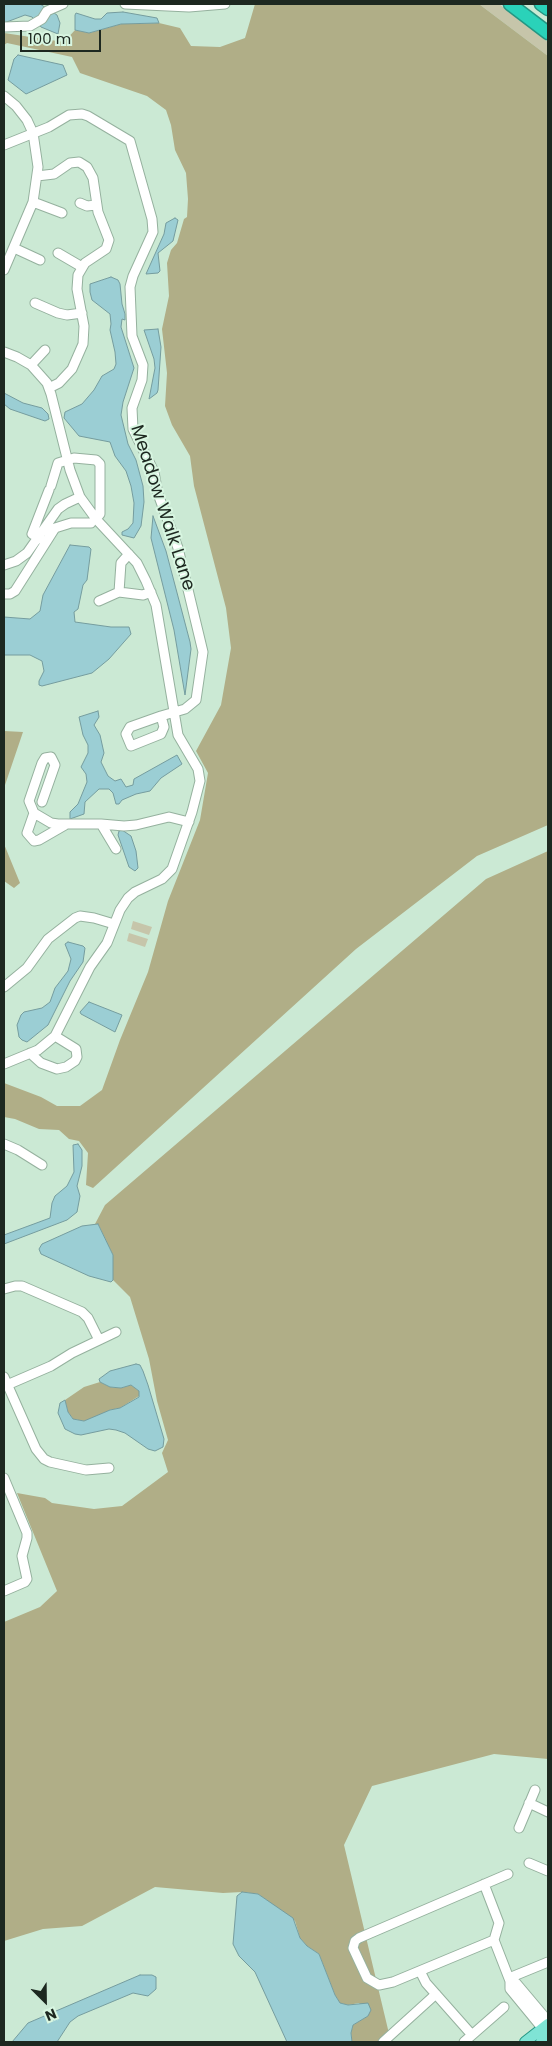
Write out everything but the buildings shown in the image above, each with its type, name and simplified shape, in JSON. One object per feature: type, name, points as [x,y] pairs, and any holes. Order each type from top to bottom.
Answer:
[{"type":"highway","points":[[510,4],[548,33]]},
{"type":"highway","points":[[541,4],[548,9]]},
{"type":"main road","points":[[525,2042],[547,2029]]},
{"type":"main road","points":[[541,2042],[547,2029]]},
{"type":"street","points":[[4,27],[30,26],[42,18],[47,11],[62,4]]},
{"type":"street","points":[[124,4],[189,7],[225,4]]},
{"type":"street","points":[[4,96],[16,106],[27,120],[33,133],[36,148],[37,176],[33,202],[4,270]]},
{"type":"street","name":"Meadow Walk Lane","points":[[4,145],[49,127],[69,115],[82,114],[126,137],[132,146],[152,220],[153,232],[130,287],[132,336],[144,365],[142,380],[132,408],[133,429],[154,472],[158,494],[178,548],[203,652],[196,700],[189,707],[174,712]]},
{"type":"street","points":[[37,176],[54,174],[70,163],[79,162],[84,164],[93,178],[96,205],[108,234],[108,244],[103,252],[82,266],[77,281],[84,332],[79,355],[66,376],[49,388]]},
{"type":"street","points":[[33,202],[62,213]]},
{"type":"street","points":[[80,203],[87,206],[96,205]]},
{"type":"street","points":[[14,248],[40,260]]},
{"type":"street","points":[[58,253],[82,266]]},
{"type":"street","points":[[35,303],[67,315],[82,313]]},
{"type":"street","points":[[31,365],[45,350]]},
{"type":"street","points":[[4,352],[17,356],[31,365],[43,377],[49,388],[80,497],[94,521],[129,554],[142,572],[156,605],[180,739],[198,769],[200,776],[197,796],[172,869],[162,878],[134,892],[128,898],[120,910],[107,943],[90,967],[55,1036],[44,1046],[4,1064]]},
{"type":"street","points":[[4,565],[22,558],[32,546],[41,540],[62,525],[94,521],[100,514],[100,464],[96,460],[74,458],[58,463],[32,534],[41,540]]},
{"type":"street","points":[[4,594],[10,594],[15,591],[58,509],[64,504],[80,497]]},
{"type":"street","points":[[119,592],[121,563],[129,554]]},
{"type":"street","points":[[99,601],[119,592],[144,595],[151,592]]},
{"type":"street","points":[[160,716],[174,712]]},
{"type":"street","points":[[42,802],[54,765],[51,757],[45,758],[42,762],[29,801],[34,813],[51,823],[136,825],[169,817],[189,822]]},
{"type":"street","points":[[34,813],[27,833],[34,841],[39,840],[65,824]]},
{"type":"street","points":[[101,824],[116,850]]},
{"type":"street","points":[[4,987],[27,968],[48,939],[75,918],[80,916],[94,918],[114,924]]},
{"type":"street","points":[[30,1053],[41,1062],[57,1069],[66,1067],[76,1057],[76,1049],[55,1036]]},
{"type":"street","points":[[4,1144],[18,1150],[42,1165]]},
{"type":"street","points":[[4,1289],[22,1286],[82,1312],[88,1318],[99,1340]]},
{"type":"street","points":[[109,1468],[86,1470],[44,1459],[36,1449],[5,1381],[51,1366],[116,1332]]},
{"type":"street","points":[[4,1478],[27,1533],[22,1556],[25,1582],[4,1591]]},
{"type":"street","points":[[519,1828],[535,1790]]},
{"type":"street","points":[[529,1803],[548,1812]]},
{"type":"street","points":[[529,1863],[548,1871]]},
{"type":"street","points":[[494,1940],[393,1982],[375,1984],[366,1978],[353,1948],[359,1938],[508,1874]]},
{"type":"street","points":[[484,1884],[499,1923],[494,1940],[510,1979],[516,1982],[521,1994],[547,2029]]},
{"type":"street","points":[[510,1979],[548,1962]]},
{"type":"street","points":[[420,1971],[426,1983],[472,2035]]},
{"type":"street","points":[[384,2042],[436,1994]]},
{"type":"street","points":[[521,1994],[537,2007],[547,2029]]},
{"type":"street","points":[[464,2042],[504,2006]]},
{"type":"green space","points":[[479,4],[499,4],[513,14],[548,42],[548,56]]},
{"type":"green space","points":[[133,921],[152,927],[149,935],[131,929]]},
{"type":"green space","points":[[129,933],[148,939],[145,947],[127,941]]},
{"type":"shaded area","points":[[255,4],[479,4],[548,56],[548,825],[477,856],[356,949],[93,1188],[86,1185],[88,1153],[79,1141],[69,1139],[59,1130],[39,1129],[15,1119],[4,1117],[4,1083],[41,1097],[57,1106],[80,1106],[102,1090],[148,972],[168,901],[200,820],[208,773],[196,751],[221,705],[231,648],[226,608],[194,486],[190,456],[172,425],[165,406],[167,373],[162,329],[169,296],[167,263],[171,250],[177,243],[184,219],[187,217],[188,199],[186,173],[175,150],[171,125],[166,110],[147,96],[80,73],[72,57],[7,43],[4,45],[4,33],[64,42],[75,30],[89,33],[121,24],[159,23],[180,28],[191,46],[220,47],[245,38]]},
{"type":"shaded area","points":[[4,731],[23,732],[4,788]]},
{"type":"shaded area","points":[[4,844],[20,883],[14,888],[4,881]]},
{"type":"shaded area","points":[[548,851],[548,1759],[494,1754],[372,1786],[344,1845],[391,2042],[352,2042],[351,2033],[353,2025],[368,2016],[359,2003],[348,2005],[340,2003],[319,1954],[307,1946],[300,1938],[295,1921],[258,1894],[155,1887],[82,1926],[43,1929],[4,1941],[4,1622],[40,1607],[57,1591],[17,1493],[45,1498],[52,1503],[94,1509],[122,1506],[168,1472],[162,1453],[168,1440],[157,1401],[149,1359],[130,1297],[113,1280],[113,1255],[98,1224],[95,1224],[105,1205],[486,879]]},
{"type":"shaded area","points":[[100,1382],[110,1387],[121,1388],[131,1385],[139,1391],[139,1396],[120,1408],[110,1410],[94,1418],[84,1421],[73,1419],[68,1412],[65,1400],[84,1387]]},
{"type":"water","points":[[4,4],[40,4],[57,15],[60,23],[58,34],[41,27],[32,17],[25,15],[4,23]]},
{"type":"water","points":[[123,12],[157,18],[159,23],[121,24],[89,33],[75,30],[76,13],[101,19],[107,13]]},
{"type":"water","points":[[18,55],[63,65],[67,75],[26,94],[8,80],[14,59]]},
{"type":"water","points":[[175,218],[178,220],[173,241],[158,253],[160,271],[158,273],[146,274],[164,234],[166,223]]},
{"type":"water","points":[[111,277],[118,280],[120,284],[125,314],[125,320],[122,319],[121,327],[134,368],[123,402],[121,415],[128,444],[136,460],[143,486],[144,502],[141,526],[134,538],[122,535],[122,532],[133,523],[134,503],[126,471],[115,456],[110,442],[79,436],[64,418],[65,412],[82,404],[94,390],[102,376],[114,369],[116,364],[110,330],[110,314],[92,300],[90,292],[90,284]]},
{"type":"water","points":[[158,329],[161,347],[158,390],[149,399],[155,368],[154,359],[144,330]]},
{"type":"water","points":[[4,393],[23,403],[42,408],[48,414],[49,419],[45,421],[10,409],[4,404]]},
{"type":"water","points":[[153,516],[166,551],[190,642],[191,649],[185,695],[174,630],[151,538]]},
{"type":"water","points":[[70,545],[89,547],[91,549],[87,580],[83,585],[78,609],[74,612],[75,622],[111,627],[129,627],[131,634],[109,659],[92,673],[42,686],[39,685],[39,681],[44,671],[42,661],[30,655],[4,655],[4,617],[30,619],[40,611],[43,595]]},
{"type":"water","points":[[98,711],[99,717],[94,725],[100,735],[104,753],[101,762],[108,776],[115,781],[121,779],[126,787],[133,785],[134,779],[177,755],[182,764],[161,778],[150,791],[136,794],[122,800],[119,804],[116,804],[113,793],[109,789],[99,789],[85,802],[84,814],[70,819],[70,812],[78,804],[87,782],[86,774],[81,767],[88,753],[88,745],[83,735],[79,717]]},
{"type":"water","points":[[122,830],[131,836],[136,851],[138,868],[135,871],[129,867],[118,835],[119,831]]},
{"type":"water","points":[[68,942],[85,948],[83,962],[70,981],[48,1025],[27,1042],[22,1040],[19,1037],[17,1025],[21,1015],[24,1012],[42,1008],[50,1002],[55,988],[68,971],[71,959],[65,944]]},
{"type":"water","points":[[89,1002],[122,1015],[115,1032],[81,1014],[80,1012]]},
{"type":"water","points":[[78,1144],[82,1150],[82,1166],[77,1186],[80,1196],[77,1212],[67,1220],[4,1244],[4,1235],[50,1218],[55,1196],[67,1186],[74,1172],[73,1145]]},
{"type":"water","points":[[98,1224],[113,1255],[113,1280],[111,1282],[89,1276],[41,1254],[39,1249],[42,1244],[82,1226]]},
{"type":"water","points":[[136,1364],[140,1365],[148,1385],[164,1439],[163,1447],[155,1451],[148,1449],[125,1433],[116,1430],[109,1429],[81,1435],[65,1429],[58,1413],[60,1403],[65,1400],[68,1412],[73,1419],[84,1421],[110,1410],[120,1408],[139,1397],[139,1391],[131,1385],[121,1388],[110,1387],[100,1382],[99,1379],[110,1371]]},
{"type":"water","points":[[242,1892],[258,1894],[293,1918],[300,1938],[307,1946],[319,1954],[340,2003],[348,2005],[368,2003],[371,2010],[368,2016],[353,2025],[351,2033],[352,2042],[287,2042],[255,1972],[239,1956],[233,1944],[237,1896]]},
{"type":"water","points":[[140,1975],[156,1977],[156,1989],[148,1996],[133,1993],[78,2016],[70,2022],[57,2042],[12,2042],[28,2023]]}]
